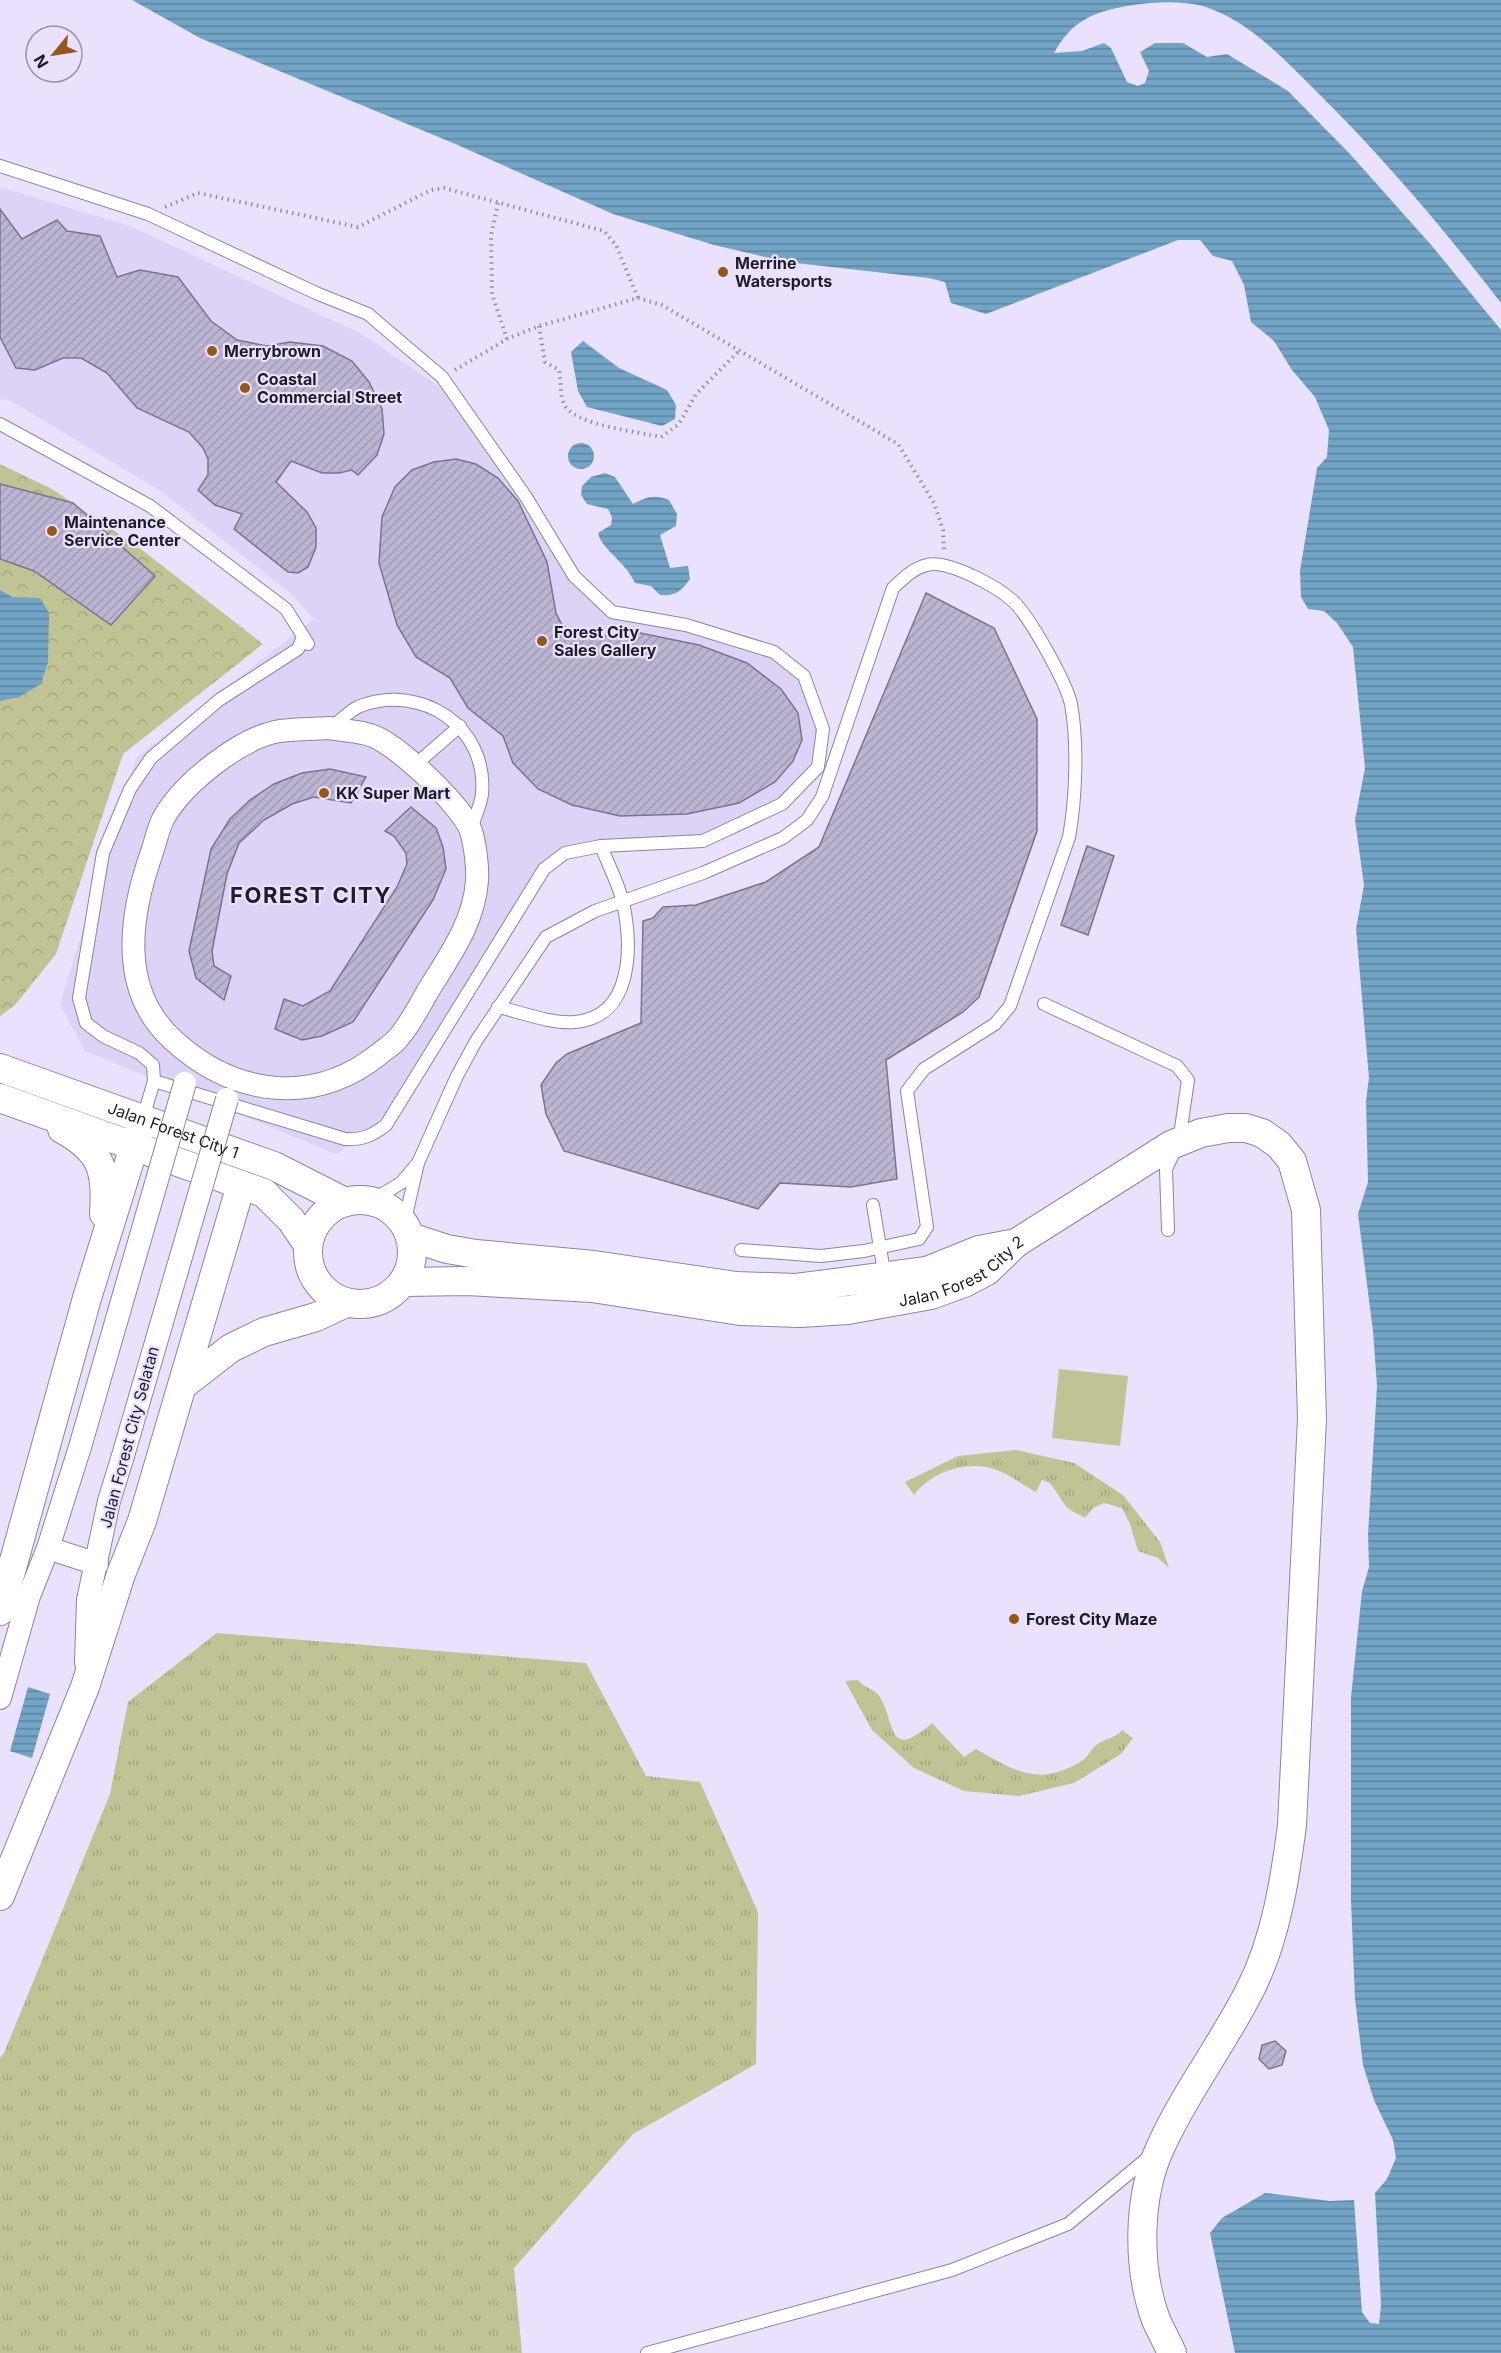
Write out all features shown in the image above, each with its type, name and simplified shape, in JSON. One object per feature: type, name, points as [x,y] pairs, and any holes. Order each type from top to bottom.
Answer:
[{"type":"street","points":[[330,729],[373,736],[415,765],[448,799],[471,830],[478,879],[468,925],[399,1038],[357,1071],[331,1082],[301,1088],[230,1089],[164,1032],[136,982],[132,935],[145,873],[164,819],[191,783],[228,753],[278,731],[330,729]]},
{"type":"street","points":[[0,1698],[29,1596],[48,1548],[80,1447],[193,1058]]},
{"type":"street","name":"Jalan Forest City 1","points":[[0,1068],[274,1166],[358,1202]]},
{"type":"street","name":"Jalan Forest City Selatan","points":[[0,1896],[85,1687],[88,1600],[98,1564],[109,1501],[230,1089]]},
{"type":"street","points":[[8,1101],[81,1139],[95,1154],[104,1173],[104,1216],[87,1298]]},
{"type":"street","name":"Jalan Forest City 1","points":[[8,1101],[135,1146]]},
{"type":"street","points":[[0,1611],[87,1298],[143,1118]]},
{"type":"street","points":[[1172,2353],[1156,2320],[1147,2286],[1143,2251],[1148,2189],[1160,2147],[1252,1986],[1273,1926],[1287,1868],[1292,1825],[1312,1419],[1306,1210],[1292,1161],[1279,1145],[1262,1133],[1246,1128],[1210,1132],[1179,1142]]},
{"type":"street","name":"Jalan Forest City 2","points":[[404,1282],[468,1281],[592,1288],[740,1311],[800,1313],[848,1310],[927,1270],[979,1250],[1016,1243],[1179,1142]]},
{"type":"street","points":[[135,1146],[264,1193],[276,1202],[308,1245]]},
{"type":"street","points":[[85,1687],[121,1574],[142,1521],[242,1185]]},
{"type":"street","points":[[358,1202],[331,1208],[320,1218],[308,1245],[308,1260],[321,1287],[332,1297],[359,1305],[378,1302],[395,1292],[404,1282],[412,1260],[407,1231]]},
{"type":"street","name":"Jalan Forest City 2","points":[[358,1202],[386,1207],[407,1231],[447,1249],[476,1254],[594,1265],[736,1286],[887,1290]]},
{"type":"street","points":[[182,1386],[231,1348],[264,1332],[316,1317],[346,1303]]},
{"type":"street","points":[[48,1548],[98,1564]]},
{"type":"lane","points":[[0,166],[148,214],[316,293],[368,314],[442,377],[526,497],[574,576],[612,612],[686,625],[774,652],[804,676],[823,729],[818,767],[782,804],[703,841],[601,846],[565,853],[544,869],[386,1125],[374,1134],[359,1140],[345,1139],[154,1081]]},
{"type":"lane","points":[[0,424],[150,506],[286,609],[306,641],[298,649],[219,700],[151,758],[130,789],[103,853],[79,998],[86,1023],[103,1036],[139,1053],[153,1065],[154,1081],[143,1118]]},
{"type":"lane","points":[[407,1231],[418,1163],[457,1076],[498,1007],[546,937],[595,911],[744,856],[783,838],[807,820],[822,797],[893,588],[909,573],[928,564],[945,565],[973,576],[1013,600],[1065,684],[1071,704],[1074,734],[1072,817],[1068,837],[1010,1006],[995,1024],[924,1070],[907,1091],[927,1227],[919,1239],[821,1256],[783,1255],[741,1250]]},
{"type":"lane","points":[[358,693],[373,703]]},
{"type":"lane","points":[[330,729],[359,706],[394,698],[430,705],[460,726],[479,758],[482,795],[471,830]]},
{"type":"lane","points":[[415,765],[460,726]]},
{"type":"lane","points":[[498,1007],[574,1022],[606,1009],[618,994],[627,978],[628,957],[622,902],[601,846]]},
{"type":"lane","points":[[1044,1004],[1177,1066],[1188,1080],[1179,1142],[1166,1169],[1167,1230]]},
{"type":"lane","points":[[358,1202],[401,1183],[418,1163]]},
{"type":"lane","points":[[873,1205],[887,1290]]},
{"type":"lane","points":[[647,2353],[952,2270],[1068,2224],[1160,2147]]},
{"type":"path","points":[[148,214],[198,193],[358,227],[431,190],[444,188],[604,231],[616,245],[639,298]]},
{"type":"path","points":[[498,203],[491,236],[492,294],[507,339]]},
{"type":"path","points":[[442,377],[507,339],[539,326],[639,298],[662,305],[898,444],[934,502],[943,530],[945,565]]},
{"type":"path","points":[[539,326],[545,362],[559,370],[564,403],[572,415],[612,427],[661,437],[679,424],[696,394],[739,351]]},
{"type":"shaded area","points":[[0,187],[130,226],[362,334],[456,398],[567,578],[608,616],[680,629],[769,656],[801,682],[819,731],[811,764],[777,799],[700,836],[562,849],[549,856],[382,1122],[336,1154],[85,1051],[60,1004],[136,758],[314,619],[289,592],[159,490],[11,401],[0,399]]},
{"type":"green space","points":[[0,464],[52,489],[142,550],[263,644],[123,754],[56,954],[15,1005],[0,1016]]},
{"type":"green space","points":[[1059,1369],[1128,1376],[1120,1446],[1052,1438]]},
{"type":"green space","points":[[1016,1450],[1074,1463],[1123,1495],[1160,1542],[1169,1568],[1158,1558],[1138,1551],[1130,1524],[1122,1508],[1104,1503],[1093,1508],[1085,1518],[1067,1508],[1050,1483],[1042,1480],[1036,1492],[1000,1471],[972,1466],[939,1474],[914,1495],[905,1482],[958,1456]]},
{"type":"green space","points":[[217,1633],[586,1663],[646,1776],[700,1782],[758,1912],[756,2064],[633,2134],[514,2268],[522,2353],[0,2353],[0,2058],[110,1794],[128,1702]]},
{"type":"green space","points":[[858,1680],[880,1697],[895,1735],[900,1739],[907,1739],[918,1734],[932,1723],[964,1757],[976,1749],[1015,1770],[1028,1773],[1040,1775],[1067,1768],[1083,1760],[1098,1743],[1116,1736],[1122,1730],[1133,1738],[1121,1754],[1074,1783],[1019,1796],[964,1791],[914,1768],[872,1730],[845,1681]]},
{"type":"water","points":[[132,0],[1501,0],[1501,303],[1435,220],[1340,115],[1264,41],[1219,12],[1203,6],[1184,3],[1146,3],[1127,6],[1093,15],[1084,20],[1068,33],[1054,53],[1082,51],[1104,43],[1111,48],[1127,82],[1138,86],[1145,83],[1149,71],[1140,52],[1155,43],[1183,43],[1207,57],[1227,54],[1288,91],[1350,154],[1432,246],[1501,330],[1501,2353],[1235,2353],[1210,2233],[1222,2218],[1265,2193],[1330,2201],[1354,2200],[1362,2312],[1370,2323],[1379,2324],[1381,2305],[1375,2193],[1387,2179],[1396,2158],[1393,2140],[1374,2100],[1363,2065],[1355,1999],[1351,1901],[1351,1697],[1362,1591],[1369,1567],[1368,1535],[1377,1386],[1373,1331],[1358,1214],[1368,1182],[1366,1101],[1369,1078],[1356,929],[1364,885],[1355,820],[1365,768],[1353,647],[1337,623],[1324,611],[1308,609],[1301,597],[1300,571],[1317,468],[1327,457],[1329,430],[1315,397],[1292,370],[1274,341],[1251,322],[1244,285],[1232,261],[1213,256],[1200,240],[1178,240],[986,314],[951,303],[945,282],[929,278],[787,262],[714,245],[613,214],[453,143],[200,38]]},
{"type":"water","points":[[583,341],[619,368],[667,390],[676,405],[675,419],[662,426],[587,407],[578,391],[571,352]]},
{"type":"water","points":[[581,443],[590,447],[594,456],[590,465],[581,469],[572,465],[568,456],[572,447]]},
{"type":"water","points":[[605,473],[615,477],[633,504],[650,497],[669,500],[677,514],[676,526],[660,535],[670,568],[688,566],[690,579],[677,592],[660,595],[651,586],[635,583],[600,539],[598,533],[611,525],[612,517],[608,509],[587,504],[581,495],[582,486],[591,477]]},
{"type":"water","points":[[0,590],[12,597],[40,598],[49,613],[48,662],[41,684],[19,697],[0,701]]},
{"type":"water","points":[[28,1687],[50,1694],[32,1758],[10,1751]]},
{"type":"building","name":"Coastal Commercial Street","points":[[0,209],[22,239],[57,220],[67,231],[100,236],[117,277],[140,270],[178,277],[211,321],[237,340],[267,346],[290,342],[323,346],[352,361],[369,382],[382,409],[384,434],[377,455],[358,475],[352,470],[322,473],[291,461],[276,482],[307,512],[316,528],[316,547],[308,567],[298,573],[288,572],[234,529],[242,514],[215,505],[198,490],[208,475],[208,459],[203,448],[189,432],[137,408],[107,373],[81,358],[63,358],[35,370],[16,368],[0,337]]},
{"type":"building","name":"Forest City Sales Gallery","points":[[456,459],[476,464],[498,478],[518,501],[547,562],[556,613],[561,623],[572,633],[589,637],[640,633],[699,645],[747,663],[781,689],[798,713],[802,740],[793,761],[775,782],[739,803],[687,814],[620,816],[572,805],[538,789],[513,763],[503,736],[468,708],[450,678],[416,657],[397,625],[379,563],[382,517],[395,487],[412,470],[434,462]]},
{"type":"building","name":"Maintenance Service Center","points":[[0,484],[73,503],[155,576],[111,625],[34,571],[0,559]]},
{"type":"building","points":[[926,593],[994,628],[1037,719],[1037,831],[979,997],[963,1012],[886,1060],[897,1179],[851,1187],[780,1183],[758,1209],[564,1151],[546,1114],[541,1085],[556,1063],[567,1054],[641,1023],[643,921],[653,918],[663,907],[696,905],[766,882],[819,847]]},
{"type":"building","points":[[330,769],[366,777],[351,803],[314,797],[292,804],[264,820],[239,843],[227,874],[212,951],[214,966],[231,976],[224,1000],[196,978],[189,951],[211,849],[230,819],[250,800],[274,784],[302,773]]},
{"type":"building","points":[[411,807],[436,828],[443,847],[446,869],[433,900],[353,1022],[322,1036],[302,1040],[275,1029],[284,999],[303,1006],[330,991],[397,887],[407,864],[406,853],[394,836],[385,831]]},
{"type":"building","points":[[1087,846],[1114,856],[1088,935],[1061,925]]},
{"type":"building","points":[[1275,2041],[1286,2051],[1282,2065],[1269,2069],[1259,2059],[1262,2045]]},
{"type":"place","name":"Merrine Watersports","points":[[723,272]]},
{"type":"place","name":"Merrybrown","points":[[212,351]]},
{"type":"place","name":"Coastal Commercial Street","points":[[245,388]]},
{"type":"place","name":"Maintenance Service Center","points":[[52,531]]},
{"type":"place","name":"Forest City Sales Gallery","points":[[542,641]]},
{"type":"place","name":"KK Super Mart","points":[[324,793]]},
{"type":"place","name":"Forest City Maze","points":[[1014,1619]]},
{"type":"district","name":"FOREST CITY","points":[[311,895]]}]
